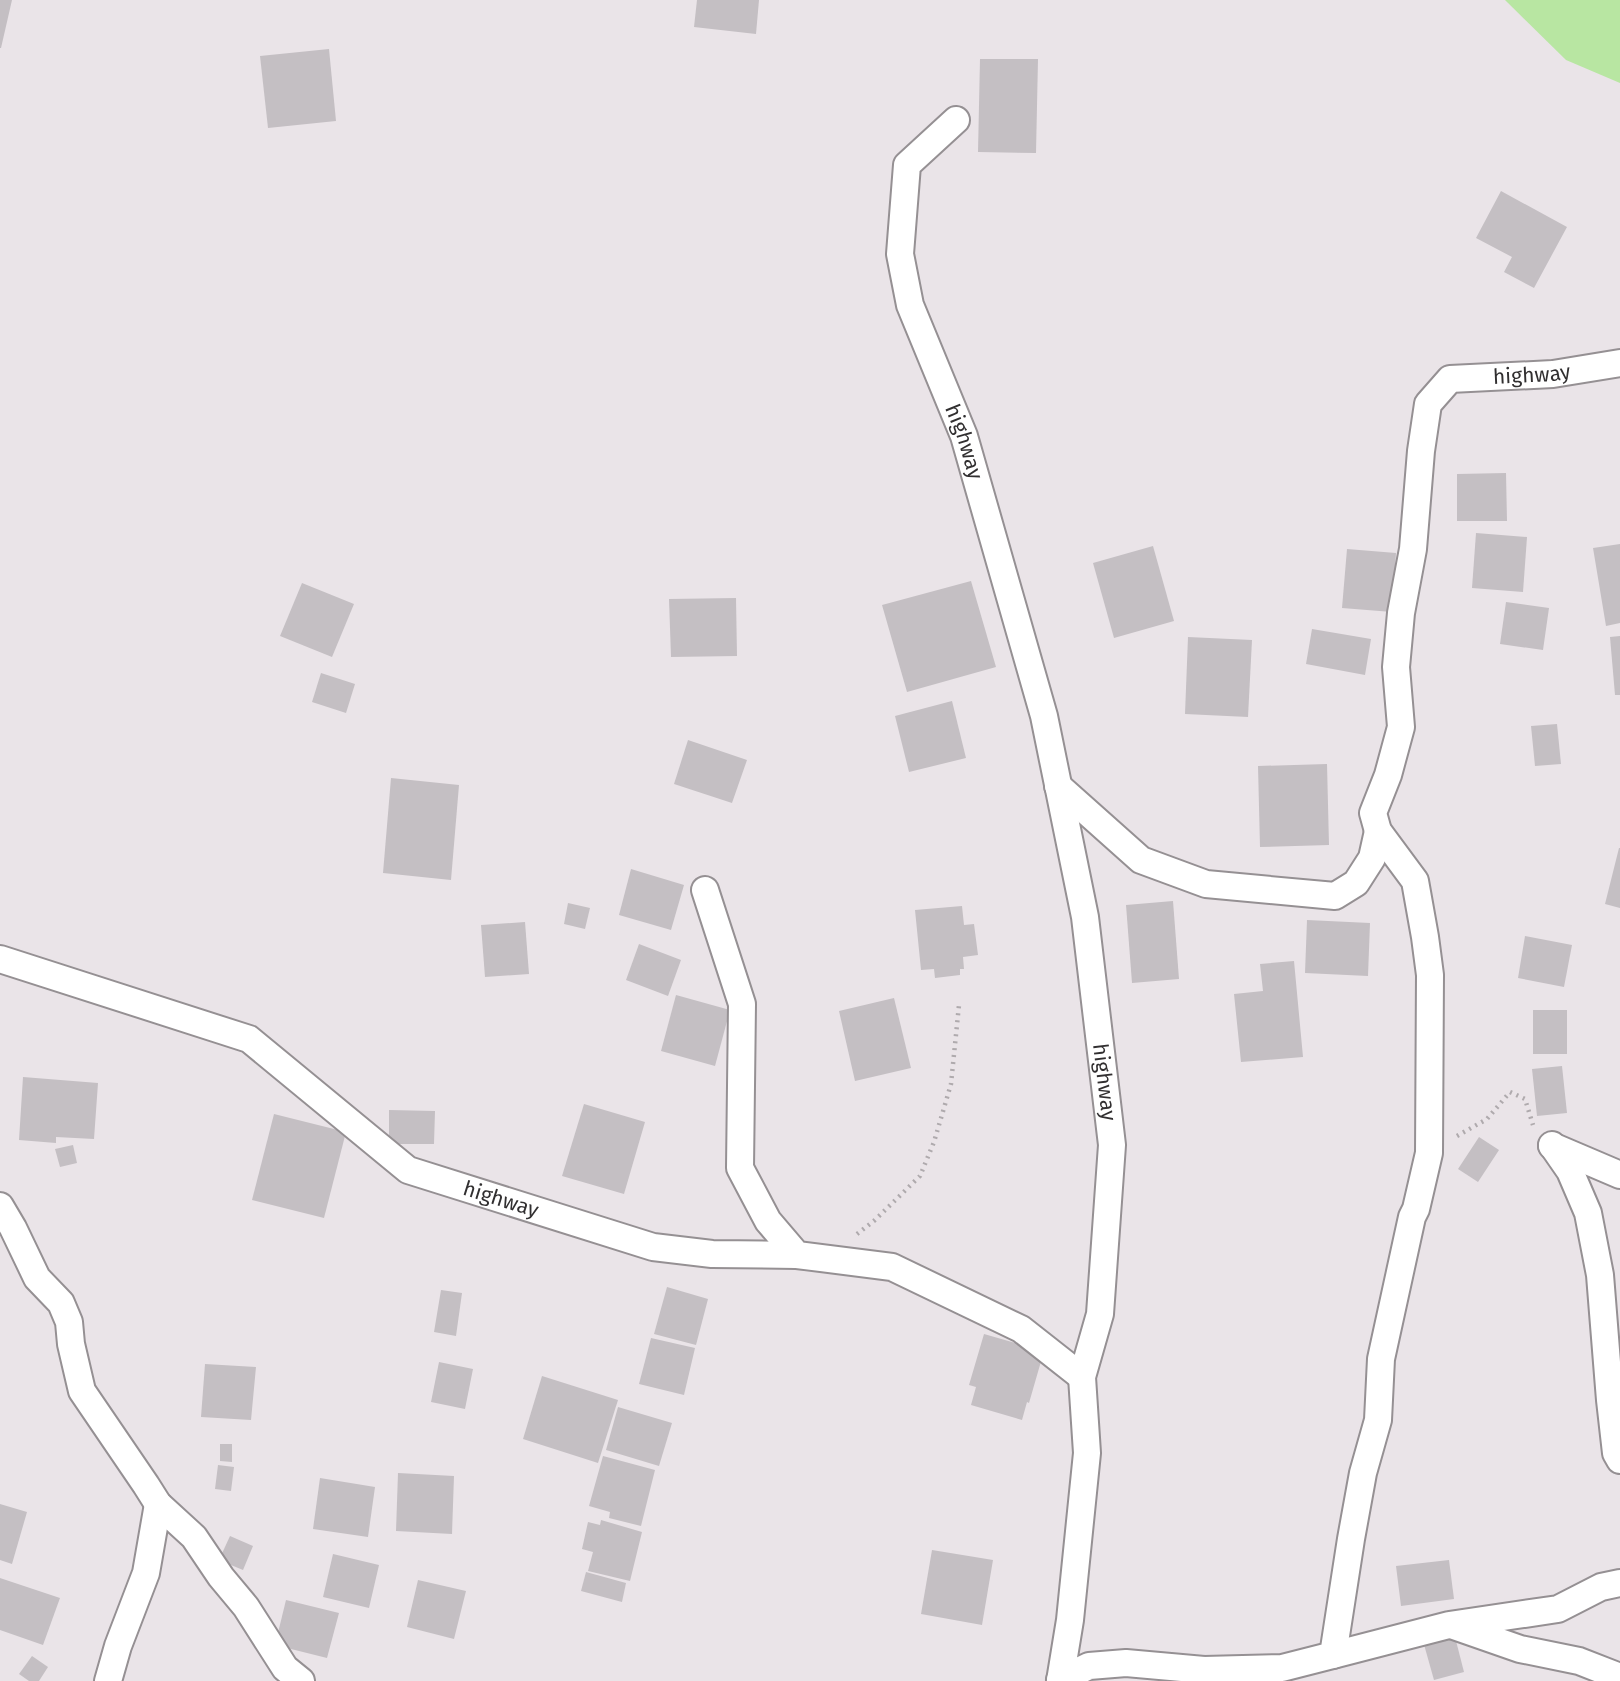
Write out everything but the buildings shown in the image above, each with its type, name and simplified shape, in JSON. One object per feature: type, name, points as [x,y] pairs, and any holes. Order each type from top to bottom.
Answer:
[{"type":"street","name":"highway","points":[[956,120],[907,165],[900,254],[910,304],[964,436],[1044,716],[1085,917],[1112,1145],[1100,1314],[1082,1377],[1087,1453],[1070,1620],[1060,1681]]},
{"type":"street","name":"highway","points":[[1058,786],[1141,860],[1206,884],[1335,896],[1356,883],[1371,858],[1378,831],[1373,813],[1388,775],[1401,727],[1396,667],[1401,614],[1413,549],[1420,451],[1428,404],[1450,379],[1553,374],[1620,363]]},
{"type":"street","points":[[1333,1655],[1363,1472],[1378,1420],[1381,1359],[1429,1153],[1430,975],[1426,937],[1415,881],[1378,831]]},
{"type":"street","points":[[705,890],[742,1004],[740,1168],[768,1222],[797,1255]]},
{"type":"street","name":"highway","points":[[0,959],[249,1039],[408,1170],[653,1248],[712,1254],[797,1255],[892,1267],[1021,1329],[1082,1377]]},
{"type":"street","points":[[1550,1145],[1620,1175]]},
{"type":"street","points":[[1550,1145],[1570,1171],[1588,1213],[1600,1275],[1610,1400],[1616,1453],[1620,1460]]},
{"type":"street","points":[[0,1206],[37,1278],[61,1303],[69,1322],[71,1344],[82,1391],[158,1504],[194,1537],[246,1607],[285,1668],[302,1681]]},
{"type":"street","points":[[108,1681],[118,1646],[146,1573],[158,1504]]},
{"type":"street","points":[[1060,1681],[1089,1666],[1126,1663],[1203,1670],[1282,1668],[1449,1625],[1558,1609],[1601,1587],[1620,1583]]},
{"type":"street","points":[[1449,1625],[1520,1649],[1579,1661],[1620,1677]]},
{"type":"path","points":[[826,1258],[875,1220],[920,1176],[934,1142],[951,1084],[959,1005]]},
{"type":"path","points":[[1429,1153],[1487,1119],[1510,1092],[1525,1100],[1531,1122],[1550,1145]]},
{"type":"green space","points":[[1505,0],[1620,0],[1620,83],[1566,60]]}]
